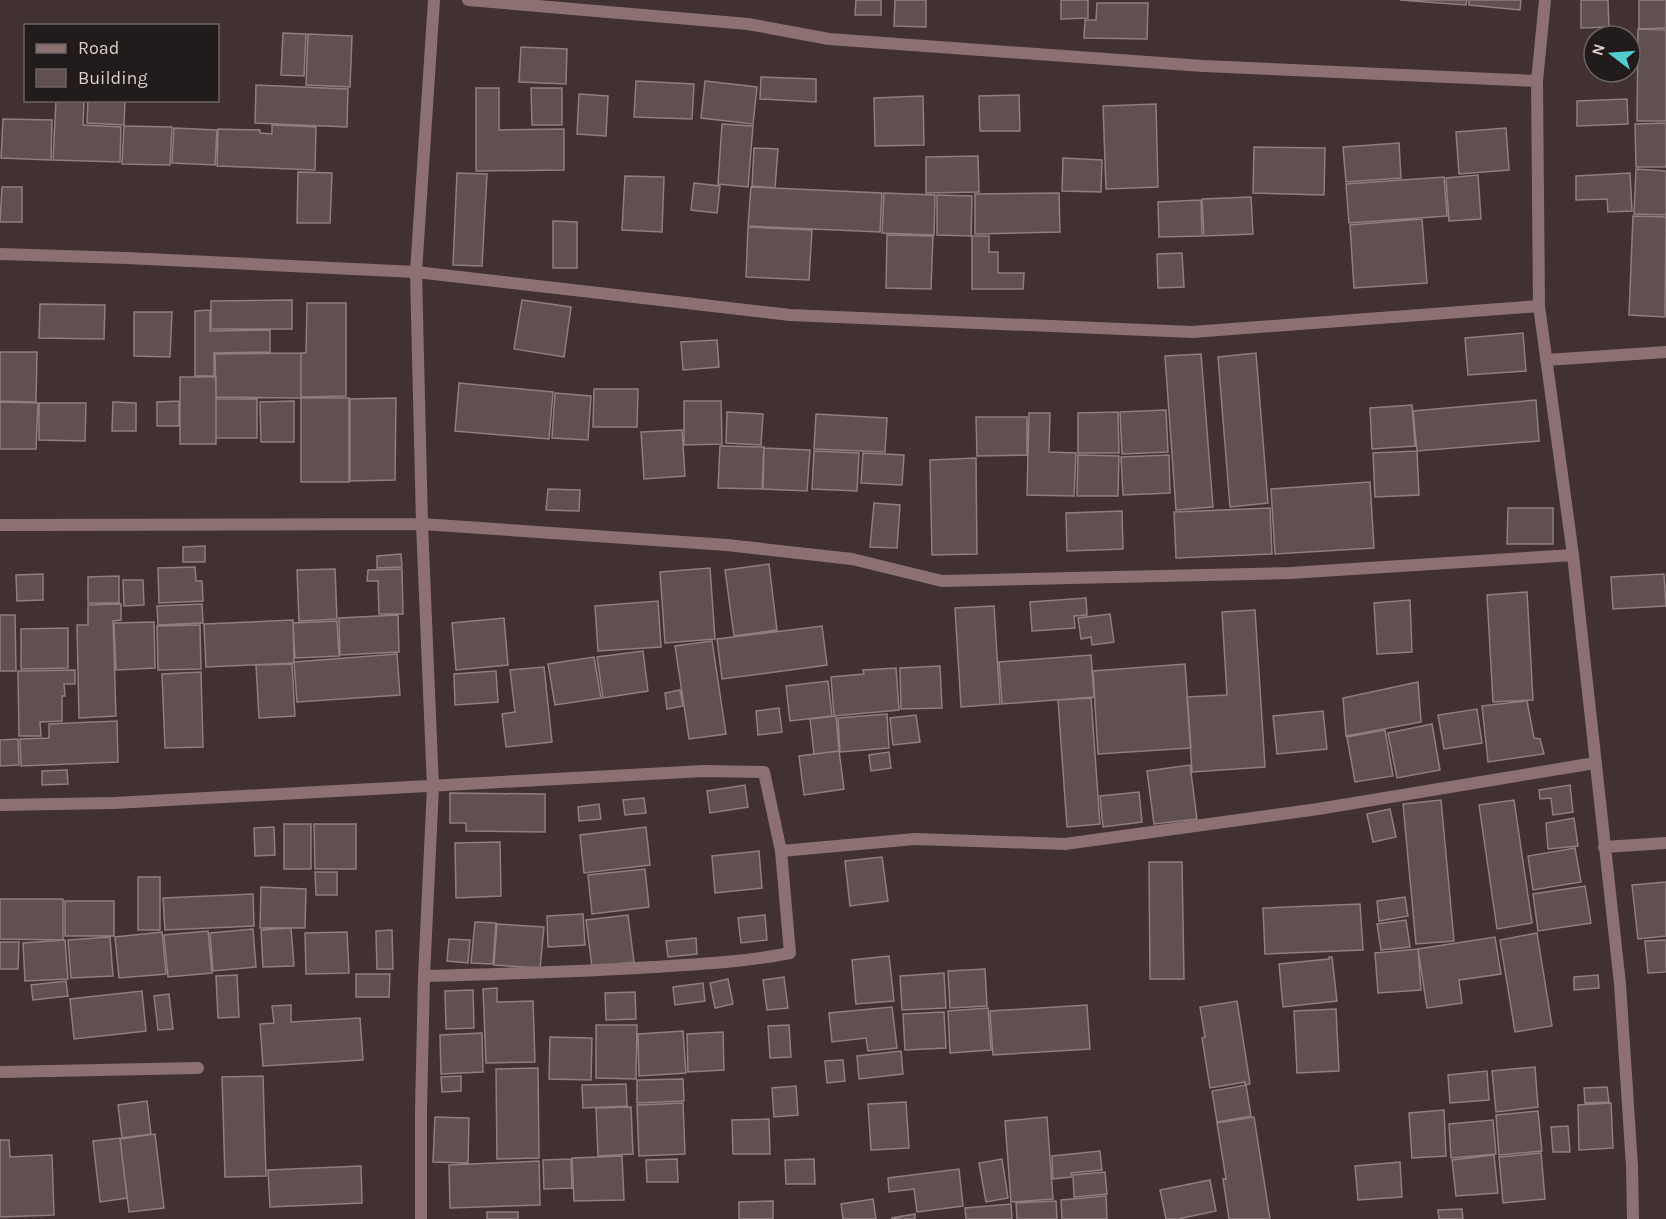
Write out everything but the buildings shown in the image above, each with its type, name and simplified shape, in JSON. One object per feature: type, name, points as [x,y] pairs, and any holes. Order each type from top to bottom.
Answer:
[{"type":"street","points":[[422,1219],[421,1110],[424,976],[433,787],[422,524],[416,272],[434,0]]},
{"type":"street","points":[[468,0],[748,24],[841,40],[1203,66],[1536,81]]},
{"type":"street","points":[[1545,0],[1536,81],[1539,306],[1573,555],[1620,984],[1634,1219]]},
{"type":"street","points":[[0,254],[416,272],[790,315],[1192,332],[1539,306]]},
{"type":"street","points":[[1546,360],[1666,352]]},
{"type":"street","points":[[0,525],[422,524],[727,545],[841,557],[942,581],[1290,573],[1573,555]]},
{"type":"street","points":[[782,851],[915,839],[1065,844],[1318,810],[1595,763]]},
{"type":"street","points":[[0,805],[114,803],[704,771],[765,772],[782,851],[790,953],[683,965],[424,976]]},
{"type":"street","points":[[1604,847],[1666,843]]},
{"type":"street","points":[[0,1072],[198,1068]]}]
